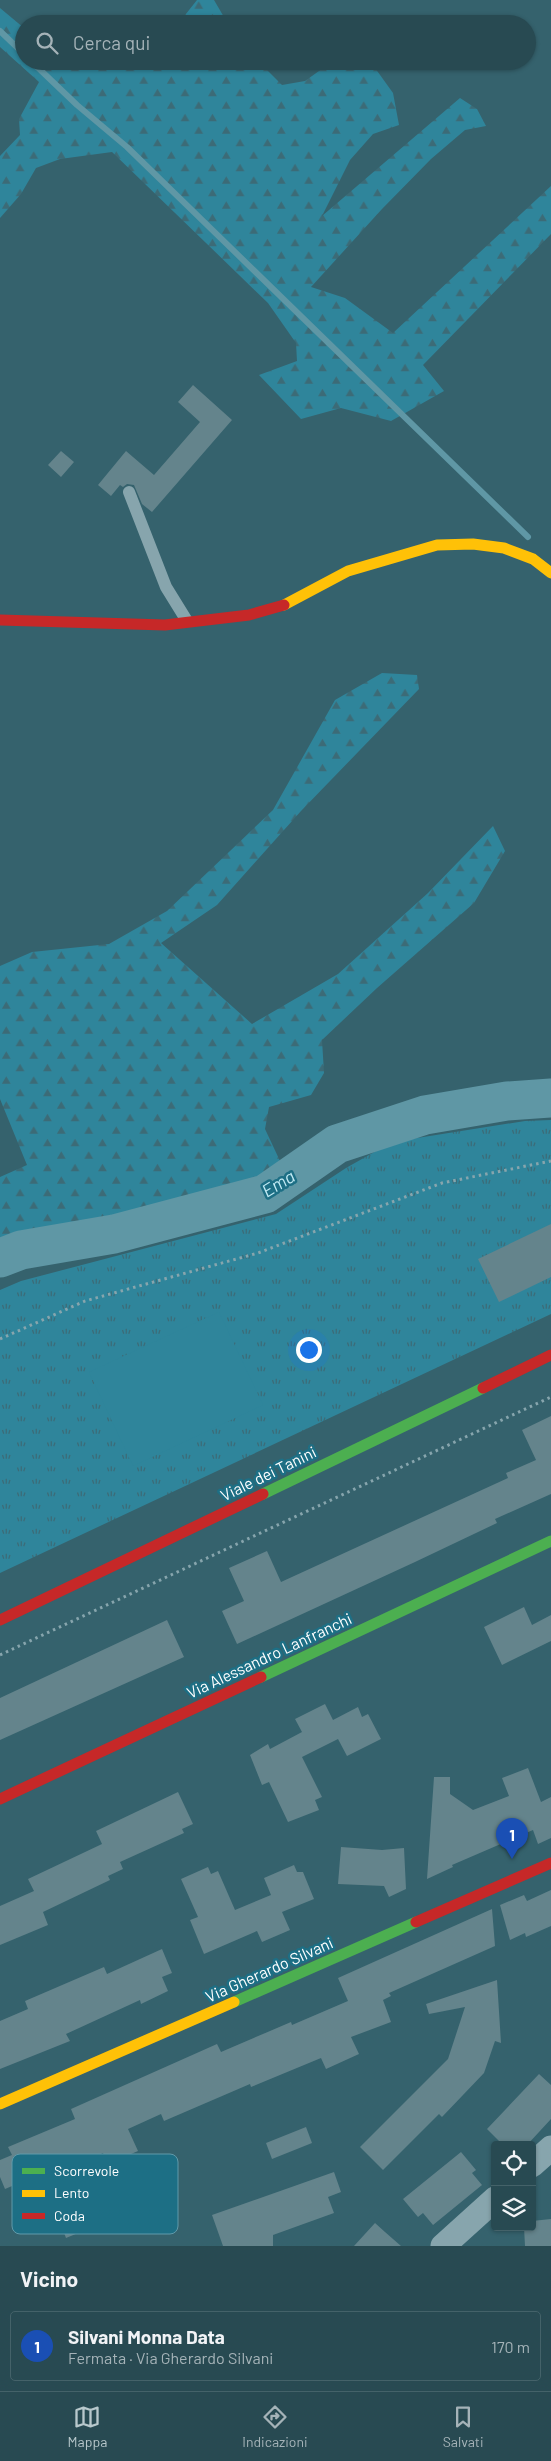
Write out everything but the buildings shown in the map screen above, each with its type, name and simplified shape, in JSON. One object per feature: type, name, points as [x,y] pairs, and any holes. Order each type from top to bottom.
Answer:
[{"type":"street","points":[[0,620],[165,625],[250,615],[284,605],[348,571],[437,545],[473,544],[504,548],[533,559],[551,573]]},
{"type":"street","name":"Viale dei Tanini","points":[[0,1620],[551,1355]]},
{"type":"street","name":"Via Alessandro Lanfranchi","points":[[0,1798],[551,1541]]},
{"type":"street","name":"Via Gherardo Silvani","points":[[0,2104],[551,1863]]},
{"type":"street","points":[[536,2161],[551,2148]]},
{"type":"street","points":[[443,2246],[491,2203]]},
{"type":"lane","points":[[129,492],[166,587],[187,621]]},
{"type":"path","points":[[0,1339],[85,1301],[258,1253],[442,1183],[551,1161]]},
{"type":"path","points":[[0,1656],[551,1397]]},
{"type":"green space","points":[[197,0],[214,0],[223,15],[185,15]]},
{"type":"green space","points":[[0,8],[15,20],[15,60],[0,47]]},
{"type":"green space","points":[[26,70],[267,70],[282,85],[305,81],[320,70],[376,70],[393,93],[399,125],[373,134],[350,160],[322,216],[460,98],[477,109],[486,126],[465,130],[431,159],[382,209],[311,287],[345,298],[393,333],[551,186],[551,234],[423,365],[444,391],[391,421],[341,408],[301,419],[259,375],[297,361],[296,343],[268,303],[112,152],[60,159],[36,168],[21,194],[0,218],[0,156],[20,135],[19,119],[39,82]]},
{"type":"green space","points":[[382,673],[417,675],[419,689],[301,811],[217,905],[161,943],[252,1024],[338,974],[428,893],[493,826],[505,851],[474,903],[377,988],[322,1040],[324,1073],[311,1095],[269,1107],[265,1129],[280,1161],[251,1184],[84,1223],[0,1249],[0,1177],[27,1165],[0,1099],[0,966],[32,952],[109,944],[167,911],[273,810],[335,700]]},
{"type":"green space","points":[[551,1120],[551,1314],[0,1573],[0,1290],[21,1281],[276,1214],[346,1168],[392,1142],[525,1121]]},
{"type":"green space","points":[[219,1312],[263,1405],[133,1466],[89,1372]]},
{"type":"waterway","points":[[0,31],[15,45]]},
{"type":"waterway","points":[[40,70],[77,105],[127,147],[528,537]]},
{"type":"waterway","name":"Ema","points":[[0,1258],[21,1250],[114,1234],[265,1194],[337,1144],[425,1115],[507,1101],[551,1098]]},
{"type":"traffic: fast","points":[[263,1494],[483,1388]]},
{"type":"traffic: fast","points":[[261,1677],[551,1541]]},
{"type":"traffic: fast","points":[[234,2002],[416,1922]]},
{"type":"traffic: slow","points":[[284,605],[348,571],[437,545],[473,544],[504,548],[533,559],[551,573]]},
{"type":"traffic: slow","points":[[0,2104],[234,2002]]},
{"type":"traffic: jam","points":[[0,620],[165,625],[249,615],[284,605]]},
{"type":"traffic: jam","points":[[483,1388],[551,1355]]},
{"type":"traffic: jam","points":[[0,1620],[263,1494]]},
{"type":"traffic: jam","points":[[0,1799],[261,1677]]},
{"type":"traffic: jam","points":[[416,1922],[551,1863]]},
{"type":"place","name":"Silvani Monna Data","points":[[512,1859]]}]
